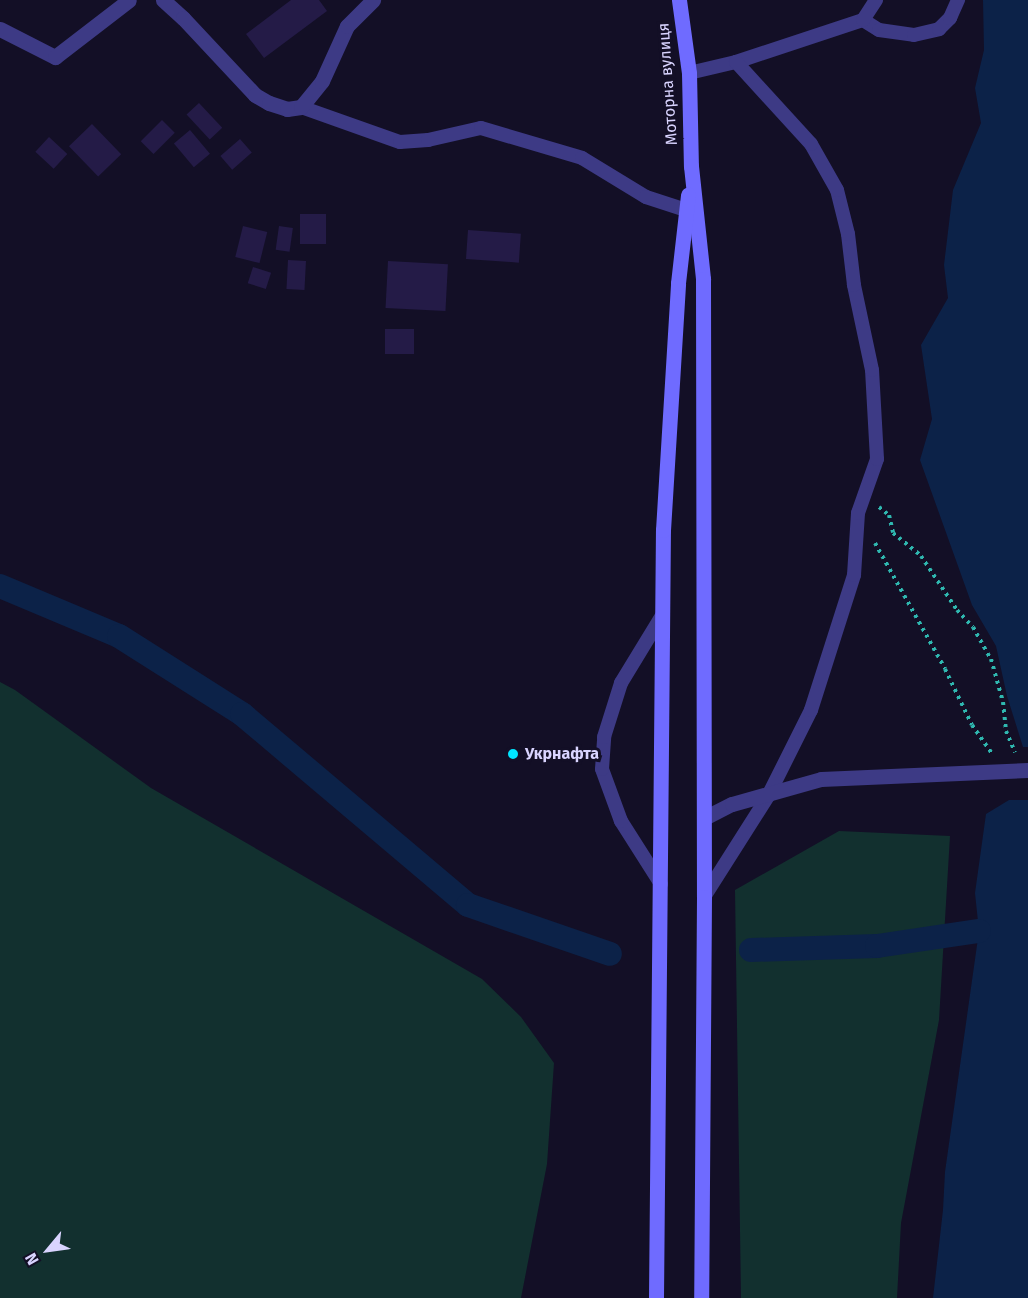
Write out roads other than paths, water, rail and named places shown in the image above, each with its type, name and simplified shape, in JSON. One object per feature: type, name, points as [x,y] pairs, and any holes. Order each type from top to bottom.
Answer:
[{"type":"street","points":[[0,29],[55,57],[129,0]]},
{"type":"street","points":[[163,0],[183,18],[255,95],[287,109],[301,107],[322,81],[347,26],[373,0]]},
{"type":"street","name":"Моторна вулиця","points":[[679,0],[689,73],[691,166]]},
{"type":"street","points":[[656,1298],[664,506],[678,283],[691,166]]},
{"type":"street","points":[[691,166],[703,279],[704,897],[701,1298]]},
{"type":"street","points":[[704,818],[732,804],[821,779],[1026,770]]},
{"type":"lane","points":[[689,73],[736,62],[863,20],[876,0]]},
{"type":"lane","points":[[863,20],[879,30],[914,35],[939,29],[950,18],[958,0]]},
{"type":"lane","points":[[704,897],[768,795],[811,710],[854,575],[858,513],[878,459],[872,370],[854,285],[848,234],[837,190],[811,144],[736,62]]},
{"type":"lane","points":[[301,107],[400,142],[428,140],[481,128],[582,158],[646,197],[686,210]]},
{"type":"lane","points":[[661,884],[621,821],[602,769],[604,737],[621,683],[663,614]]},
{"type":"water","points":[[983,0],[1028,0],[1028,747],[1023,747],[1007,696],[996,646],[972,605],[920,460],[932,419],[921,345],[948,298],[944,265],[953,190],[981,123],[975,88],[984,50]]},
{"type":"water","points":[[1009,800],[1028,800],[1028,1298],[933,1298],[945,1172],[979,931],[975,893],[986,814]]},
{"type":"waterway","points":[[0,586],[119,636],[242,714],[468,905],[610,954]]},
{"type":"waterway","points":[[751,950],[877,946],[979,931]]},
{"type":"place","name":"Укрнафта","points":[[513,754]]}]
